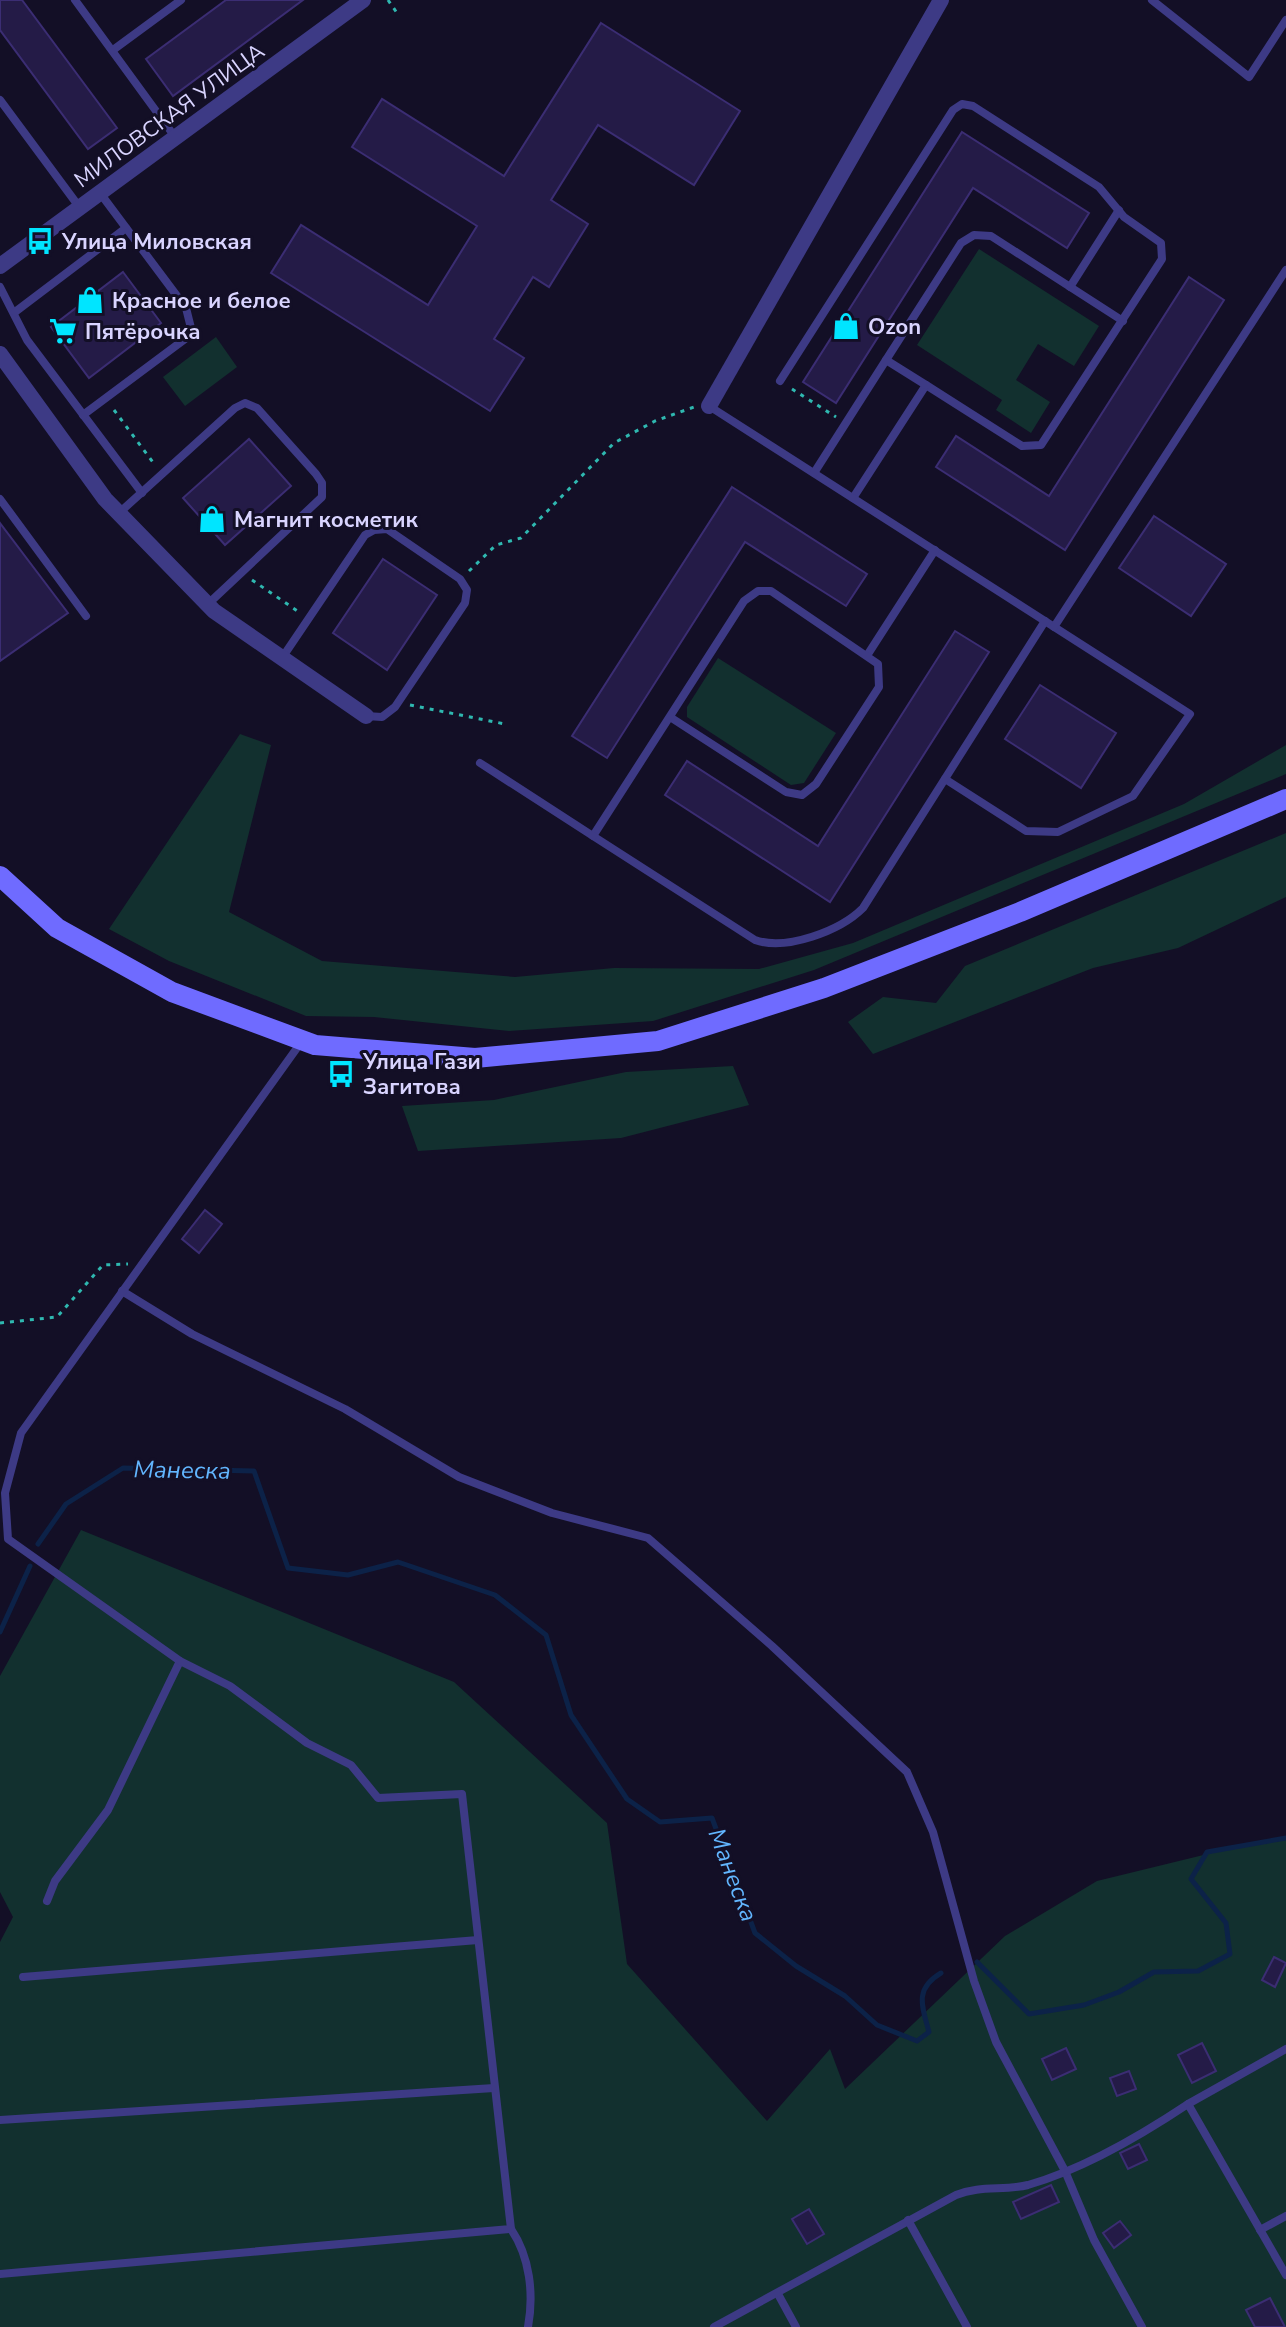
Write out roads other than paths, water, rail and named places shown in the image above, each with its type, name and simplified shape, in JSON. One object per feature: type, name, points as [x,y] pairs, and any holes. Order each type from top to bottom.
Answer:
[{"type":"main road","points":[[0,876],[57,928],[172,992],[315,1045],[475,1058],[658,1041],[824,988],[1020,912],[1286,799]]},
{"type":"street","name":"МИЛОВСКАЯ УЛИЦА","points":[[0,266],[363,0]]},
{"type":"street","points":[[709,406],[941,0]]},
{"type":"street","points":[[0,354],[39,413],[118,514],[208,604],[366,716]]},
{"type":"lane","points":[[75,0],[176,137]]},
{"type":"lane","points":[[113,50],[181,0]]},
{"type":"lane","points":[[1152,0],[1249,77],[1286,20]]},
{"type":"lane","points":[[0,100],[80,208]]},
{"type":"lane","points":[[780,381],[957,107],[973,106],[1099,187],[1119,210],[1158,239],[1163,249],[1162,259],[1046,440],[1034,448],[1022,446],[886,360]]},
{"type":"lane","points":[[83,415],[185,339],[191,328],[186,308],[100,193]]},
{"type":"lane","points":[[1070,287],[1119,210]]},
{"type":"lane","points":[[15,312],[126,228]]},
{"type":"lane","points":[[814,473],[961,243],[974,235],[991,236],[1123,321]]},
{"type":"lane","points":[[1054,627],[1286,270]]},
{"type":"lane","points":[[0,287],[24,335],[142,493]]},
{"type":"lane","points":[[853,498],[926,385]]},
{"type":"lane","points":[[118,514],[235,408],[245,403],[257,408],[316,474],[323,491],[320,502],[208,604]]},
{"type":"lane","points":[[709,406],[1190,714],[1148,779],[1123,803],[1048,834],[1026,831],[945,779]]},
{"type":"lane","points":[[0,499],[86,616]]},
{"type":"lane","points":[[282,659],[365,535],[374,530],[387,529],[460,579],[467,590],[465,603],[398,703],[382,717],[366,716]]},
{"type":"lane","points":[[868,654],[935,550]]},
{"type":"lane","points":[[593,836],[744,601],[758,591],[771,591],[868,654],[881,673],[879,687],[816,784],[802,795],[786,792],[670,717]]},
{"type":"lane","points":[[480,763],[755,940],[785,943],[847,922],[863,908],[1045,621]]},
{"type":"lane","points":[[302,1041],[21,1433],[5,1493],[8,1539],[180,1661],[230,1686],[307,1743],[351,1765],[378,1798],[462,1794],[511,2229],[524,2248],[532,2305],[528,2327]]},
{"type":"lane","points":[[122,1291],[192,1334],[345,1409],[459,1477],[552,1513],[648,1538],[806,1677],[907,1772],[933,1832],[974,1981],[996,2042],[1065,2171],[1094,2240],[1142,2327]]},
{"type":"lane","points":[[47,1901],[55,1881],[108,1810],[180,1661]]},
{"type":"lane","points":[[23,1977],[478,1940]]},
{"type":"lane","points":[[714,2327],[965,2191],[1027,2185],[1065,2171],[1133,2137],[1286,2049]]},
{"type":"lane","points":[[0,2120],[494,2088]]},
{"type":"lane","points":[[1188,2104],[1286,2275]]},
{"type":"lane","points":[[1260,2230],[1286,2216]]},
{"type":"lane","points":[[908,2220],[967,2327]]},
{"type":"lane","points":[[0,2274],[511,2229]]},
{"type":"lane","points":[[778,2294],[796,2327]]},
{"type":"waterway","name":"Манеска","points":[[38,1544],[66,1504],[123,1468],[254,1471],[288,1568],[348,1575],[398,1562],[495,1595],[546,1635],[571,1715],[627,1799],[660,1822],[712,1818],[755,1933],[796,1966],[845,1996],[877,2025],[917,2041],[929,2032],[923,1992],[932,1979],[941,1973]]},
{"type":"waterway","name":"Манеска","points":[[0,1632],[30,1566]]},
{"type":"waterway","name":"Манеска","points":[[977,1962],[1029,2014],[1084,2005],[1119,1992],[1154,1972],[1198,1971],[1230,1954],[1226,1923],[1191,1879],[1207,1852],[1286,1838]]},
{"type":"place","name":"Улица Миловская","points":[[40,241]]},
{"type":"place","name":"Красное и белое","points":[[90,300]]},
{"type":"place","name":"Ozon","points":[[846,326]]},
{"type":"place","name":"Пятёрочка","points":[[63,331]]},
{"type":"place","name":"Магнит косметик","points":[[212,519]]},
{"type":"place","name":"Улица Гази Загитова","points":[[341,1074]]}]
